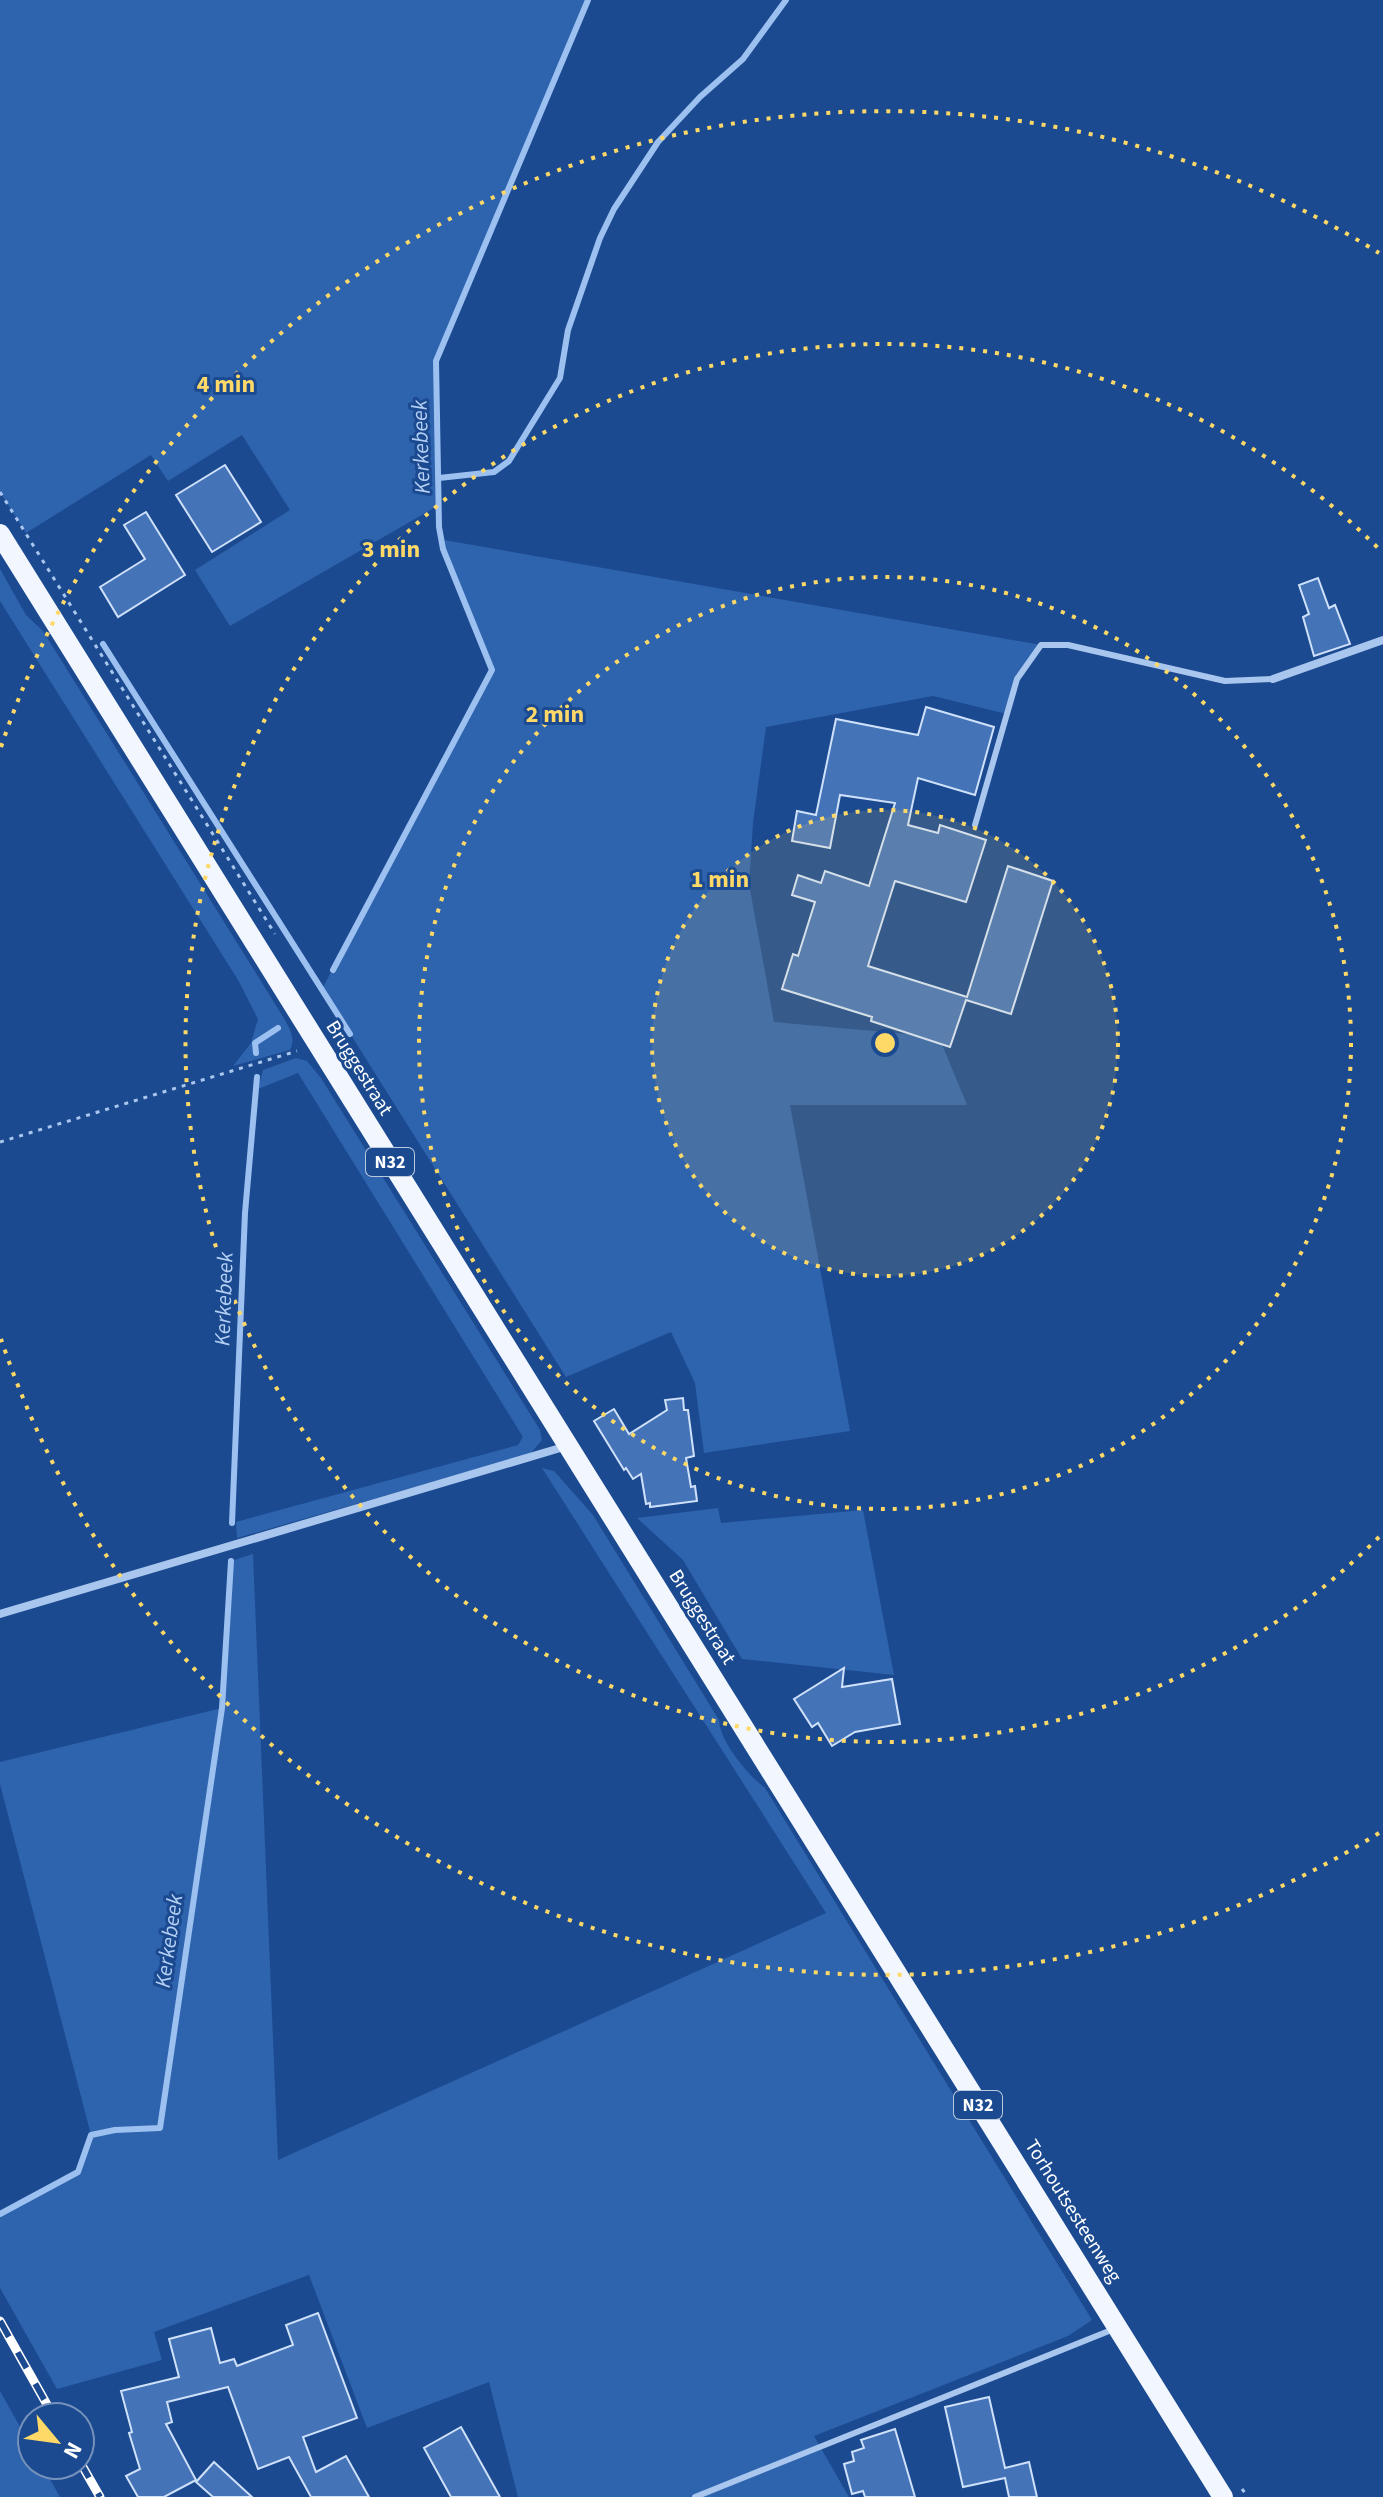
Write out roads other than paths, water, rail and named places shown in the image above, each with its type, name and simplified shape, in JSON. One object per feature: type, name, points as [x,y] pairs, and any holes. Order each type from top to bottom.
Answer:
[{"type":"main road","name":"Bruggestraat","points":[[0,534],[780,1789]]},
{"type":"main road","name":"Torhoutsesteenweg","points":[[780,1789],[1223,2497]]},
{"type":"street","points":[[1273,679],[1383,640]]},
{"type":"street","points":[[0,1614],[567,1445]]},
{"type":"lane","points":[[975,825],[1017,679],[1041,645],[1081,647],[1225,681],[1273,679]]},
{"type":"lane","points":[[695,2497],[1117,2327]]},
{"type":"waterway","name":"Kerkebeek","points":[[333,970],[492,670],[443,549],[439,527],[436,361],[588,0]]},
{"type":"waterway","points":[[439,478],[494,472],[509,461],[560,378],[568,330],[600,238],[614,209],[658,142],[700,97],[743,59],[786,0]]},
{"type":"waterway","points":[[103,644],[350,1034]]},
{"type":"waterway","name":"Kerkebeek","points":[[256,1053],[255,1043],[278,1028]]},
{"type":"waterway","name":"Kerkebeek","points":[[232,1523],[245,1213],[257,1077]]},
{"type":"waterway","name":"Kerkebeek","points":[[0,2214],[78,2172],[91,2135],[115,2130],[160,2128],[222,1708],[231,1561]]},
{"type":"railway","points":[[0,2321],[45,2401]]},
{"type":"railway","points":[[91,2481],[100,2497]]}]
